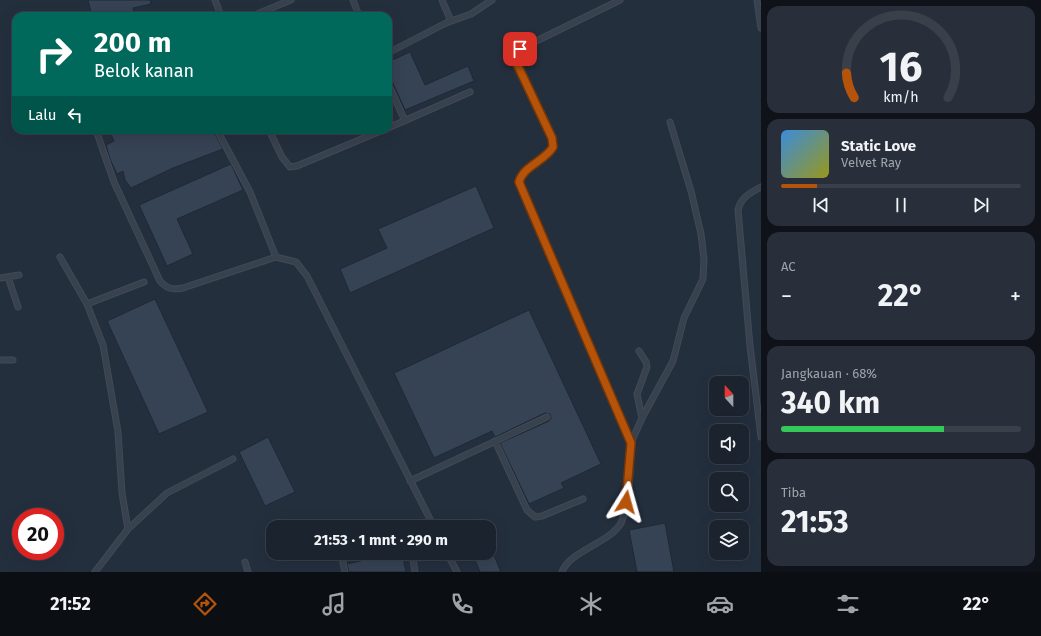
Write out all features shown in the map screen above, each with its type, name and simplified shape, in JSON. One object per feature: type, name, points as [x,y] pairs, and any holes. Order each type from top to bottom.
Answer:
[{"type":"lane","points":[[215,0],[220,12]]},
{"type":"lane","points":[[262,12],[291,0]]},
{"type":"lane","points":[[353,0],[358,12]]},
{"type":"lane","points":[[442,0],[452,21]]},
{"type":"lane","points":[[392,51],[452,21],[470,14],[492,0]]},
{"type":"lane","points":[[620,0],[520,49],[516,59],[552,138],[553,147],[550,153],[520,176],[519,182],[631,443]]},
{"type":"lane","points":[[756,0],[761,28]]},
{"type":"lane","points":[[392,92],[405,121]]},
{"type":"lane","points":[[392,126],[470,92]]},
{"type":"lane","points":[[562,572],[572,560],[613,532],[620,523],[628,490],[631,443],[642,418],[673,361],[684,318],[703,279],[704,259],[701,234],[691,191],[670,122]]},
{"type":"lane","points":[[97,134],[114,182],[160,281],[166,287],[175,290],[183,288],[276,257],[296,262],[307,276],[430,520]]},
{"type":"lane","points":[[219,134],[250,192],[276,257]]},
{"type":"lane","points":[[271,134],[282,157],[290,167],[297,166],[373,134]]},
{"type":"lane","points":[[761,187],[746,195],[739,202],[738,210],[750,346],[761,437]]},
{"type":"lane","points":[[60,257],[87,304],[103,345],[118,432],[122,493],[128,529]]},
{"type":"lane","points":[[0,278],[8,278],[19,275]]},
{"type":"lane","points":[[8,278],[18,307]]},
{"type":"lane","points":[[87,304],[144,282]]},
{"type":"lane","points":[[639,351],[646,362],[647,367],[637,394],[642,418]]},
{"type":"lane","points":[[0,360],[13,360]]},
{"type":"lane","points":[[410,480],[547,417]]},
{"type":"lane","points":[[495,441],[530,514],[536,517],[542,516],[582,499]]},
{"type":"lane","points":[[95,572],[128,529],[167,493],[233,459]]},
{"type":"lane","points":[[342,560],[345,572]]},
{"type":"lane","points":[[413,560],[415,572]]},
{"type":"lane","points":[[451,560],[457,572]]},
{"type":"lane","points":[[245,562],[248,572]]},
{"type":"building","points":[[88,0],[150,0],[151,4],[133,8],[134,12],[91,12]]},
{"type":"building","points":[[410,52],[425,85],[468,66],[474,81],[405,110],[392,81],[392,60]]},
{"type":"building","points":[[111,134],[215,134],[223,149],[173,168],[131,188],[125,180],[123,171],[117,174],[110,159],[106,145],[114,141]]},
{"type":"building","points":[[231,164],[243,190],[177,219],[193,254],[167,266],[139,205]]},
{"type":"building","points":[[476,186],[494,228],[350,293],[340,269],[387,248],[378,229]]},
{"type":"building","points":[[155,299],[208,412],[159,434],[107,321]]},
{"type":"building","points":[[529,310],[601,464],[561,483],[564,488],[529,504],[500,443],[549,421],[551,418],[550,414],[545,413],[495,437],[492,431],[434,458],[394,373]]},
{"type":"building","points":[[268,437],[295,492],[265,506],[239,452]]},
{"type":"building","points":[[665,523],[674,572],[637,572],[629,530]]},
{"type":"building","points":[[365,560],[403,560],[406,572],[349,572],[347,564]]},
{"type":"building","points":[[475,560],[496,560],[501,572],[480,572]]},
{"type":"route","points":[[520,49],[516,59],[517,64],[552,138],[553,147],[550,153],[520,176],[519,182],[631,443],[626,502]]}]
